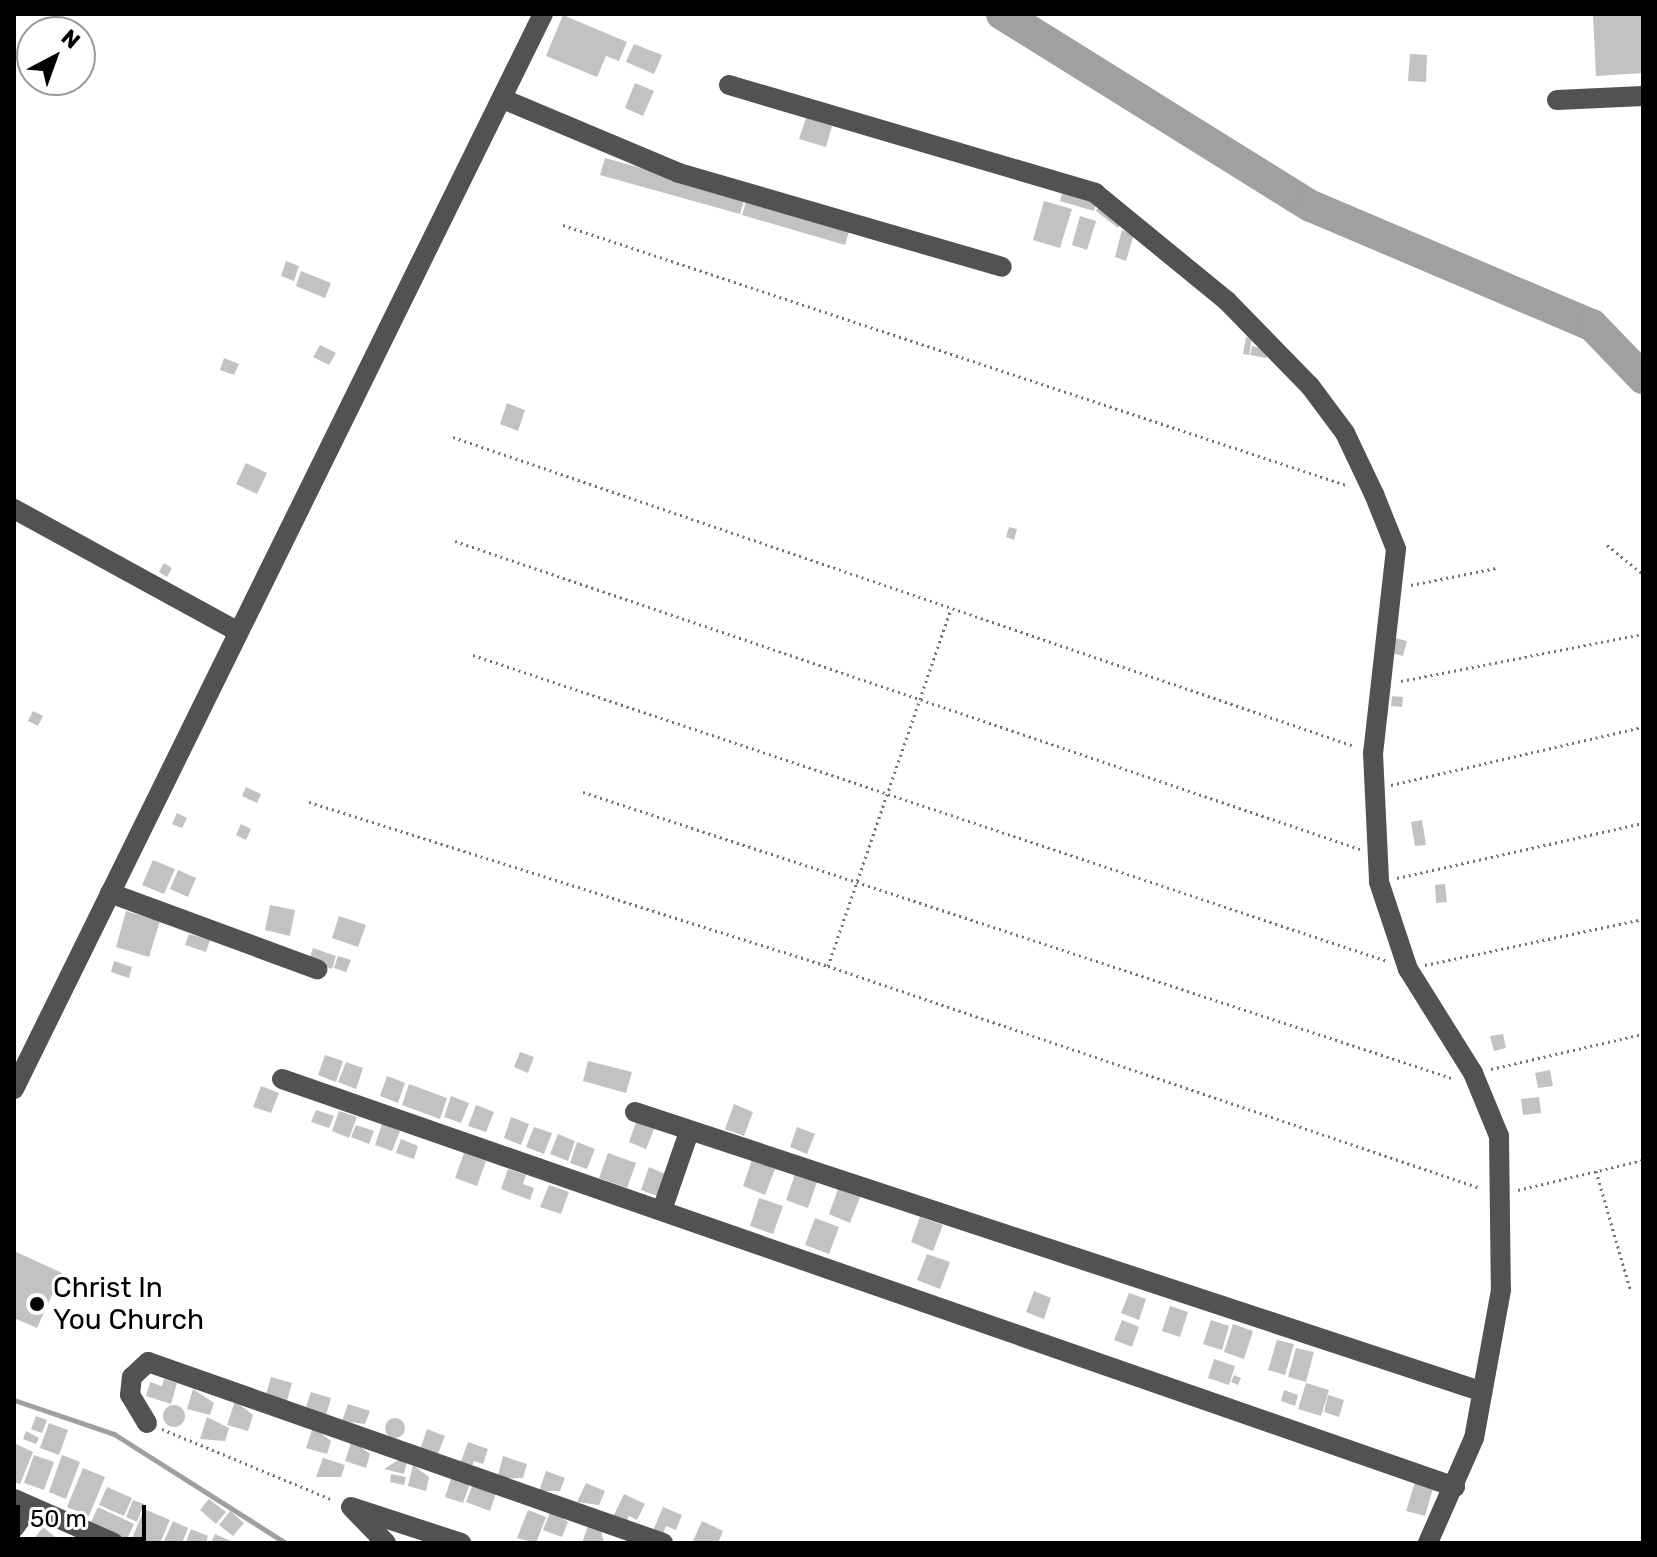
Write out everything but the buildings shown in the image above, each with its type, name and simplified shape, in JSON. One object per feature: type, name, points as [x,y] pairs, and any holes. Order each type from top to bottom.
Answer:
[{"type":"street","points":[[14,1089],[543,14]]},
{"type":"street","points":[[729,85],[1095,193],[1227,301],[1310,386],[1345,433],[1396,549],[1396,588],[1373,753],[1379,882],[1408,969],[1473,1073],[1499,1136],[1501,1290],[1480,1391],[1474,1438],[1428,1543]]},
{"type":"street","points":[[1557,100],[1643,96]]},
{"type":"street","points":[[503,99],[679,173],[1002,267]]},
{"type":"street","points":[[14,509],[237,631]]},
{"type":"street","points":[[110,893],[317,969]]},
{"type":"street","points":[[282,1079],[1455,1487]]},
{"type":"street","points":[[635,1112],[1480,1391]]},
{"type":"street","points":[[662,1210],[689,1132]]},
{"type":"street","points":[[147,1423],[130,1395],[132,1377],[148,1362],[663,1543]]},
{"type":"street","points":[[14,1528],[21,1503],[114,1543]]},
{"type":"street","points":[[351,1507],[386,1543]]},
{"type":"street","points":[[351,1507],[461,1543]]},
{"type":"path","points":[[563,225],[1374,494]]},
{"type":"path","points":[[453,437],[1373,753]]},
{"type":"path","points":[[455,541],[921,703],[1376,854]]},
{"type":"path","points":[[1607,545],[1643,574]]},
{"type":"path","points":[[1396,588],[1496,568]]},
{"type":"path","points":[[828,966],[852,884],[890,791],[951,609]]},
{"type":"path","points":[[1385,684],[1643,634]]},
{"type":"path","points":[[473,655],[890,791],[1408,969],[1643,919]]},
{"type":"path","points":[[1376,789],[1643,727]]},
{"type":"path","points":[[583,792],[1441,1078],[1643,1034]]},
{"type":"path","points":[[309,802],[828,966],[1500,1194],[1643,1160]]},
{"type":"path","points":[[1379,882],[1643,823]]},
{"type":"path","points":[[1596,1171],[1630,1289]]},
{"type":"path","points":[[147,1423],[351,1507]]},
{"type":"waterway","points":[[1002,14],[1311,206],[1592,325],[1643,378]]},
{"type":"waterway","points":[[14,1400],[114,1434],[286,1543]]},
{"type":"place","name":"Christ In You Church","points":[[37,1304]]}]
